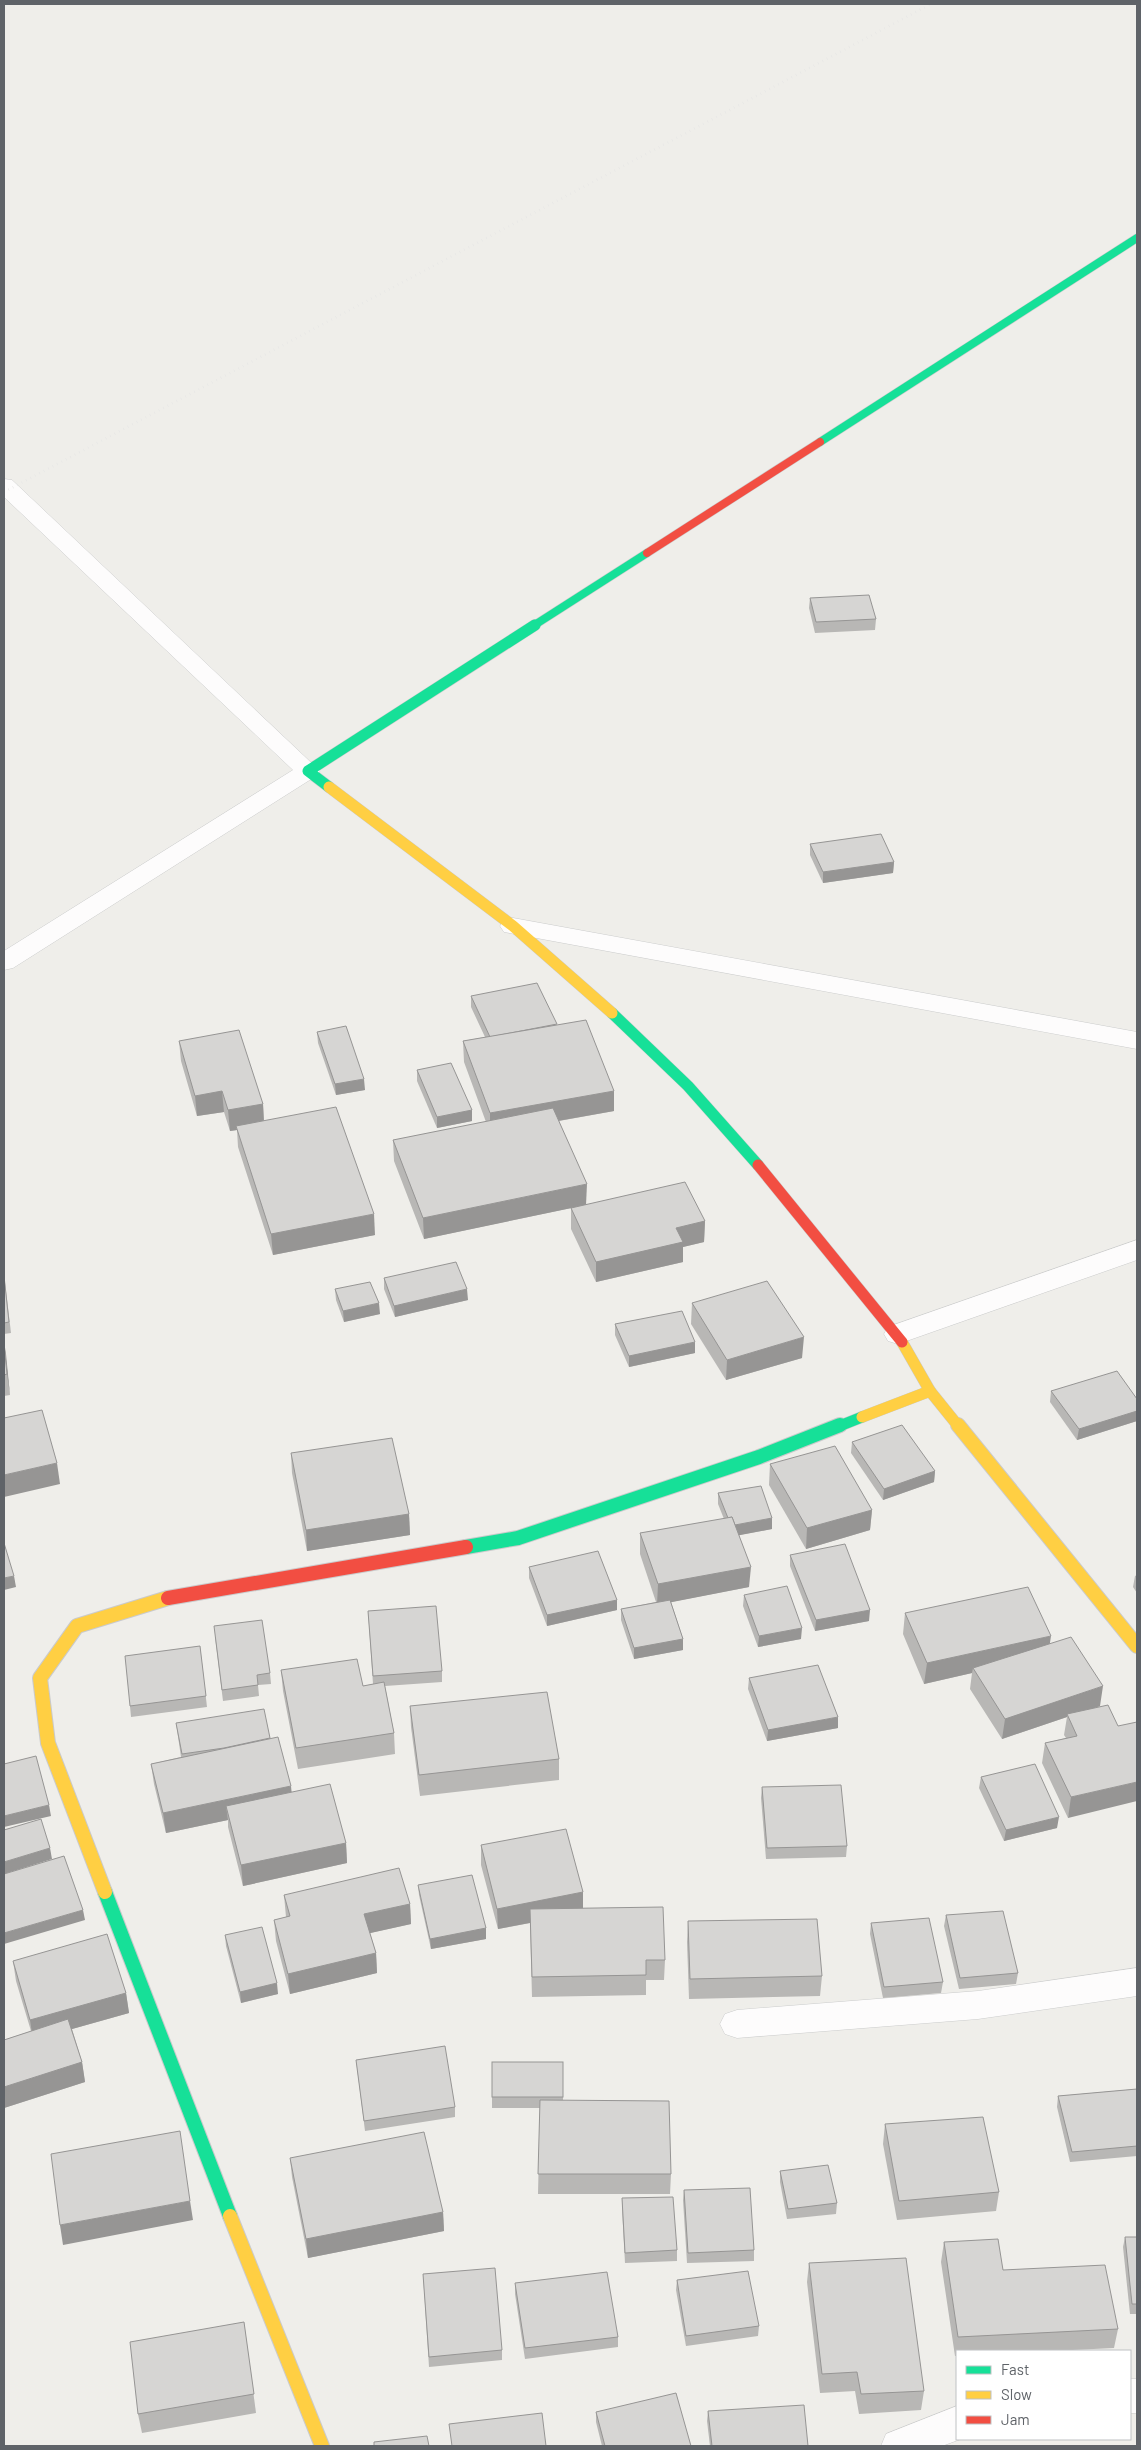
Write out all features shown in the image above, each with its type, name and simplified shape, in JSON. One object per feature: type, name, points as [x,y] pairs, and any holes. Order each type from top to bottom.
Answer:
[{"type":"street","points":[[4,962],[308,771],[1137,238]]},
{"type":"street","points":[[4,485],[308,771],[513,926],[645,1042],[734,1136],[898,1334],[930,1391],[1137,1646]]},
{"type":"street","points":[[513,926],[1137,1041]]},
{"type":"street","points":[[898,1334],[1137,1250]]},
{"type":"street","points":[[322,2446],[198,2136],[48,1743],[40,1678],[77,1626],[153,1601],[518,1538],[759,1457],[930,1391]]},
{"type":"street","points":[[737,2024],[978,2005],[1137,1982]]},
{"type":"street","points":[[899,2446],[956,2423]]},
{"type":"building","points":[[869,595],[876,619],[816,622],[810,598]]},
{"type":"building","points":[[881,834],[894,862],[823,872],[810,844]]},
{"type":"building","points":[[537,983],[557,1024],[490,1037],[471,996]]},
{"type":"building","points":[[586,1020],[614,1091],[490,1113],[463,1041]]},
{"type":"building","points":[[346,1026],[364,1079],[335,1084],[317,1032]]},
{"type":"building","points":[[239,1030],[263,1104],[228,1110],[222,1091],[195,1096],[179,1041]]},
{"type":"building","points":[[451,1063],[472,1110],[437,1117],[417,1070]]},
{"type":"building","points":[[336,1107],[374,1214],[271,1234],[236,1126]]},
{"type":"building","points":[[553,1108],[587,1184],[423,1218],[393,1140]]},
{"type":"building","points":[[685,1182],[705,1221],[676,1228],[683,1242],[596,1262],[571,1208]]},
{"type":"building","points":[[456,1262],[467,1289],[394,1306],[384,1278]]},
{"type":"building","points":[[4,1276],[9,1322],[4,1323]]},
{"type":"building","points":[[767,1281],[804,1337],[727,1360],[692,1303]]},
{"type":"building","points":[[370,1282],[379,1303],[343,1311],[335,1289]]},
{"type":"building","points":[[682,1311],[695,1342],[629,1356],[615,1324]]},
{"type":"building","points":[[4,1345],[7,1374],[4,1375]]},
{"type":"building","points":[[1117,1371],[1137,1399],[1137,1411],[1079,1429],[1051,1391]]},
{"type":"building","points":[[42,1410],[57,1463],[4,1475],[4,1418]]},
{"type":"building","points":[[902,1425],[935,1471],[884,1489],[852,1442]]},
{"type":"building","points":[[392,1438],[409,1514],[306,1530],[291,1453]]},
{"type":"building","points":[[835,1446],[872,1510],[807,1528],[770,1464]]},
{"type":"building","points":[[761,1486],[772,1518],[735,1525],[732,1517],[728,1518],[718,1493]]},
{"type":"building","points":[[732,1517],[751,1567],[658,1584],[640,1533]]},
{"type":"building","points":[[4,1543],[14,1576],[4,1578]]},
{"type":"building","points":[[845,1544],[870,1610],[816,1620],[790,1555]]},
{"type":"building","points":[[598,1551],[617,1600],[547,1615],[529,1567]]},
{"type":"building","points":[[787,1586],[802,1628],[759,1636],[744,1595]]},
{"type":"building","points":[[1028,1587],[1051,1636],[927,1663],[905,1613]]},
{"type":"building","points":[[670,1600],[683,1639],[634,1648],[621,1609]]},
{"type":"building","points":[[436,1606],[442,1671],[373,1676],[368,1611]]},
{"type":"building","points":[[262,1620],[270,1673],[257,1675],[258,1685],[222,1690],[214,1626]]},
{"type":"building","points":[[1071,1637],[1103,1686],[1005,1719],[973,1668]]},
{"type":"building","points":[[200,1646],[206,1696],[130,1706],[125,1656]]},
{"type":"building","points":[[357,1659],[363,1686],[384,1682],[394,1733],[296,1748],[281,1670]]},
{"type":"building","points":[[818,1665],[838,1717],[768,1730],[749,1678]]},
{"type":"building","points":[[547,1692],[559,1759],[419,1775],[410,1706]]},
{"type":"building","points":[[1108,1705],[1118,1726],[1137,1722],[1137,1782],[1071,1797],[1045,1743],[1077,1736],[1067,1714]]},
{"type":"building","points":[[264,1709],[270,1738],[224,1748],[182,1754],[176,1723]]},
{"type":"building","points":[[278,1737],[291,1786],[163,1813],[151,1764]]},
{"type":"building","points":[[36,1756],[49,1805],[4,1816],[4,1764]]},
{"type":"building","points":[[1035,1764],[1059,1817],[1006,1830],[981,1777]]},
{"type":"building","points":[[330,1784],[346,1843],[241,1865],[226,1806]]},
{"type":"building","points":[[841,1785],[847,1846],[767,1848],[762,1787]]},
{"type":"building","points":[[41,1819],[50,1848],[4,1862],[4,1830]]},
{"type":"building","points":[[566,1829],[583,1892],[497,1909],[481,1845]]},
{"type":"building","points":[[64,1856],[83,1910],[4,1933],[4,1874]]},
{"type":"building","points":[[399,1868],[410,1904],[364,1914],[376,1953],[288,1974],[274,1920],[290,1916],[284,1895]]},
{"type":"building","points":[[472,1875],[486,1928],[430,1939],[418,1885]]},
{"type":"building","points":[[663,1907],[665,1960],[646,1960],[646,1975],[532,1977],[530,1909]]},
{"type":"building","points":[[1003,1911],[1018,1973],[960,1978],[946,1915]]},
{"type":"building","points":[[929,1918],[943,1982],[884,1987],[871,1923]]},
{"type":"building","points":[[817,1919],[822,1976],[690,1979],[688,1921]]},
{"type":"building","points":[[262,1927],[277,1983],[240,1992],[225,1935]]},
{"type":"building","points":[[107,1934],[126,1993],[30,2020],[13,1961]]},
{"type":"building","points":[[68,2019],[82,2062],[4,2087],[4,2040]]},
{"type":"building","points":[[445,2046],[455,2107],[364,2121],[356,2060]]},
{"type":"building","points":[[492,2062],[563,2062],[563,2097],[492,2097]]},
{"type":"building","points":[[1137,2089],[1137,2146],[1072,2152],[1058,2096]]},
{"type":"building","points":[[540,2100],[669,2101],[671,2174],[538,2174]]},
{"type":"building","points":[[983,2117],[999,2192],[899,2201],[885,2124]]},
{"type":"building","points":[[180,2131],[190,2201],[60,2225],[51,2154]]},
{"type":"building","points":[[424,2132],[443,2212],[306,2239],[290,2158]]},
{"type":"building","points":[[828,2165],[837,2203],[788,2209],[780,2171]]},
{"type":"building","points":[[750,2188],[754,2250],[688,2253],[684,2190]]},
{"type":"building","points":[[673,2197],[677,2250],[625,2253],[622,2198]]},
{"type":"building","points":[[1125,2237],[1137,2237],[1137,2304],[1132,2304]]},
{"type":"building","points":[[998,2239],[1003,2270],[1105,2265],[1118,2329],[958,2337],[944,2242]]},
{"type":"building","points":[[906,2258],[924,2391],[861,2394],[857,2372],[822,2374],[809,2263]]},
{"type":"building","points":[[495,2268],[502,2350],[429,2357],[423,2274]]},
{"type":"building","points":[[748,2271],[759,2326],[686,2336],[677,2280]]},
{"type":"building","points":[[607,2272],[618,2337],[525,2348],[515,2283]]},
{"type":"building","points":[[244,2322],[254,2394],[138,2414],[130,2342]]},
{"type":"building","points":[[676,2393],[691,2446],[605,2446],[596,2412]]},
{"type":"building","points":[[804,2405],[808,2446],[712,2446],[708,2411]]},
{"type":"building","points":[[542,2413],[546,2446],[452,2446],[449,2424]]},
{"type":"building","points":[[427,2436],[429,2446],[374,2446],[374,2442]]},
{"type":"railway","points":[[4,492],[931,4]]},
{"type":"traffic: fast","points":[[820,442],[1137,238]]},
{"type":"traffic: fast","points":[[329,787],[308,771],[647,553]]},
{"type":"traffic: fast","points":[[612,1013],[688,1086],[758,1165]]},
{"type":"traffic: fast","points":[[466,1547],[518,1538],[759,1457],[862,1417]]},
{"type":"traffic: fast","points":[[105,1892],[230,2216]]},
{"type":"traffic: slow","points":[[329,787],[513,926],[612,1013]]},
{"type":"traffic: slow","points":[[902,1342],[930,1391],[1137,1646]]},
{"type":"traffic: slow","points":[[862,1417],[930,1391]]},
{"type":"traffic: slow","points":[[105,1892],[48,1743],[40,1678],[77,1626],[153,1601],[168,1598]]},
{"type":"traffic: slow","points":[[230,2216],[322,2446]]},
{"type":"traffic: jam","points":[[647,553],[820,442]]},
{"type":"traffic: jam","points":[[758,1165],[902,1342]]},
{"type":"traffic: jam","points":[[168,1598],[466,1547]]}]
